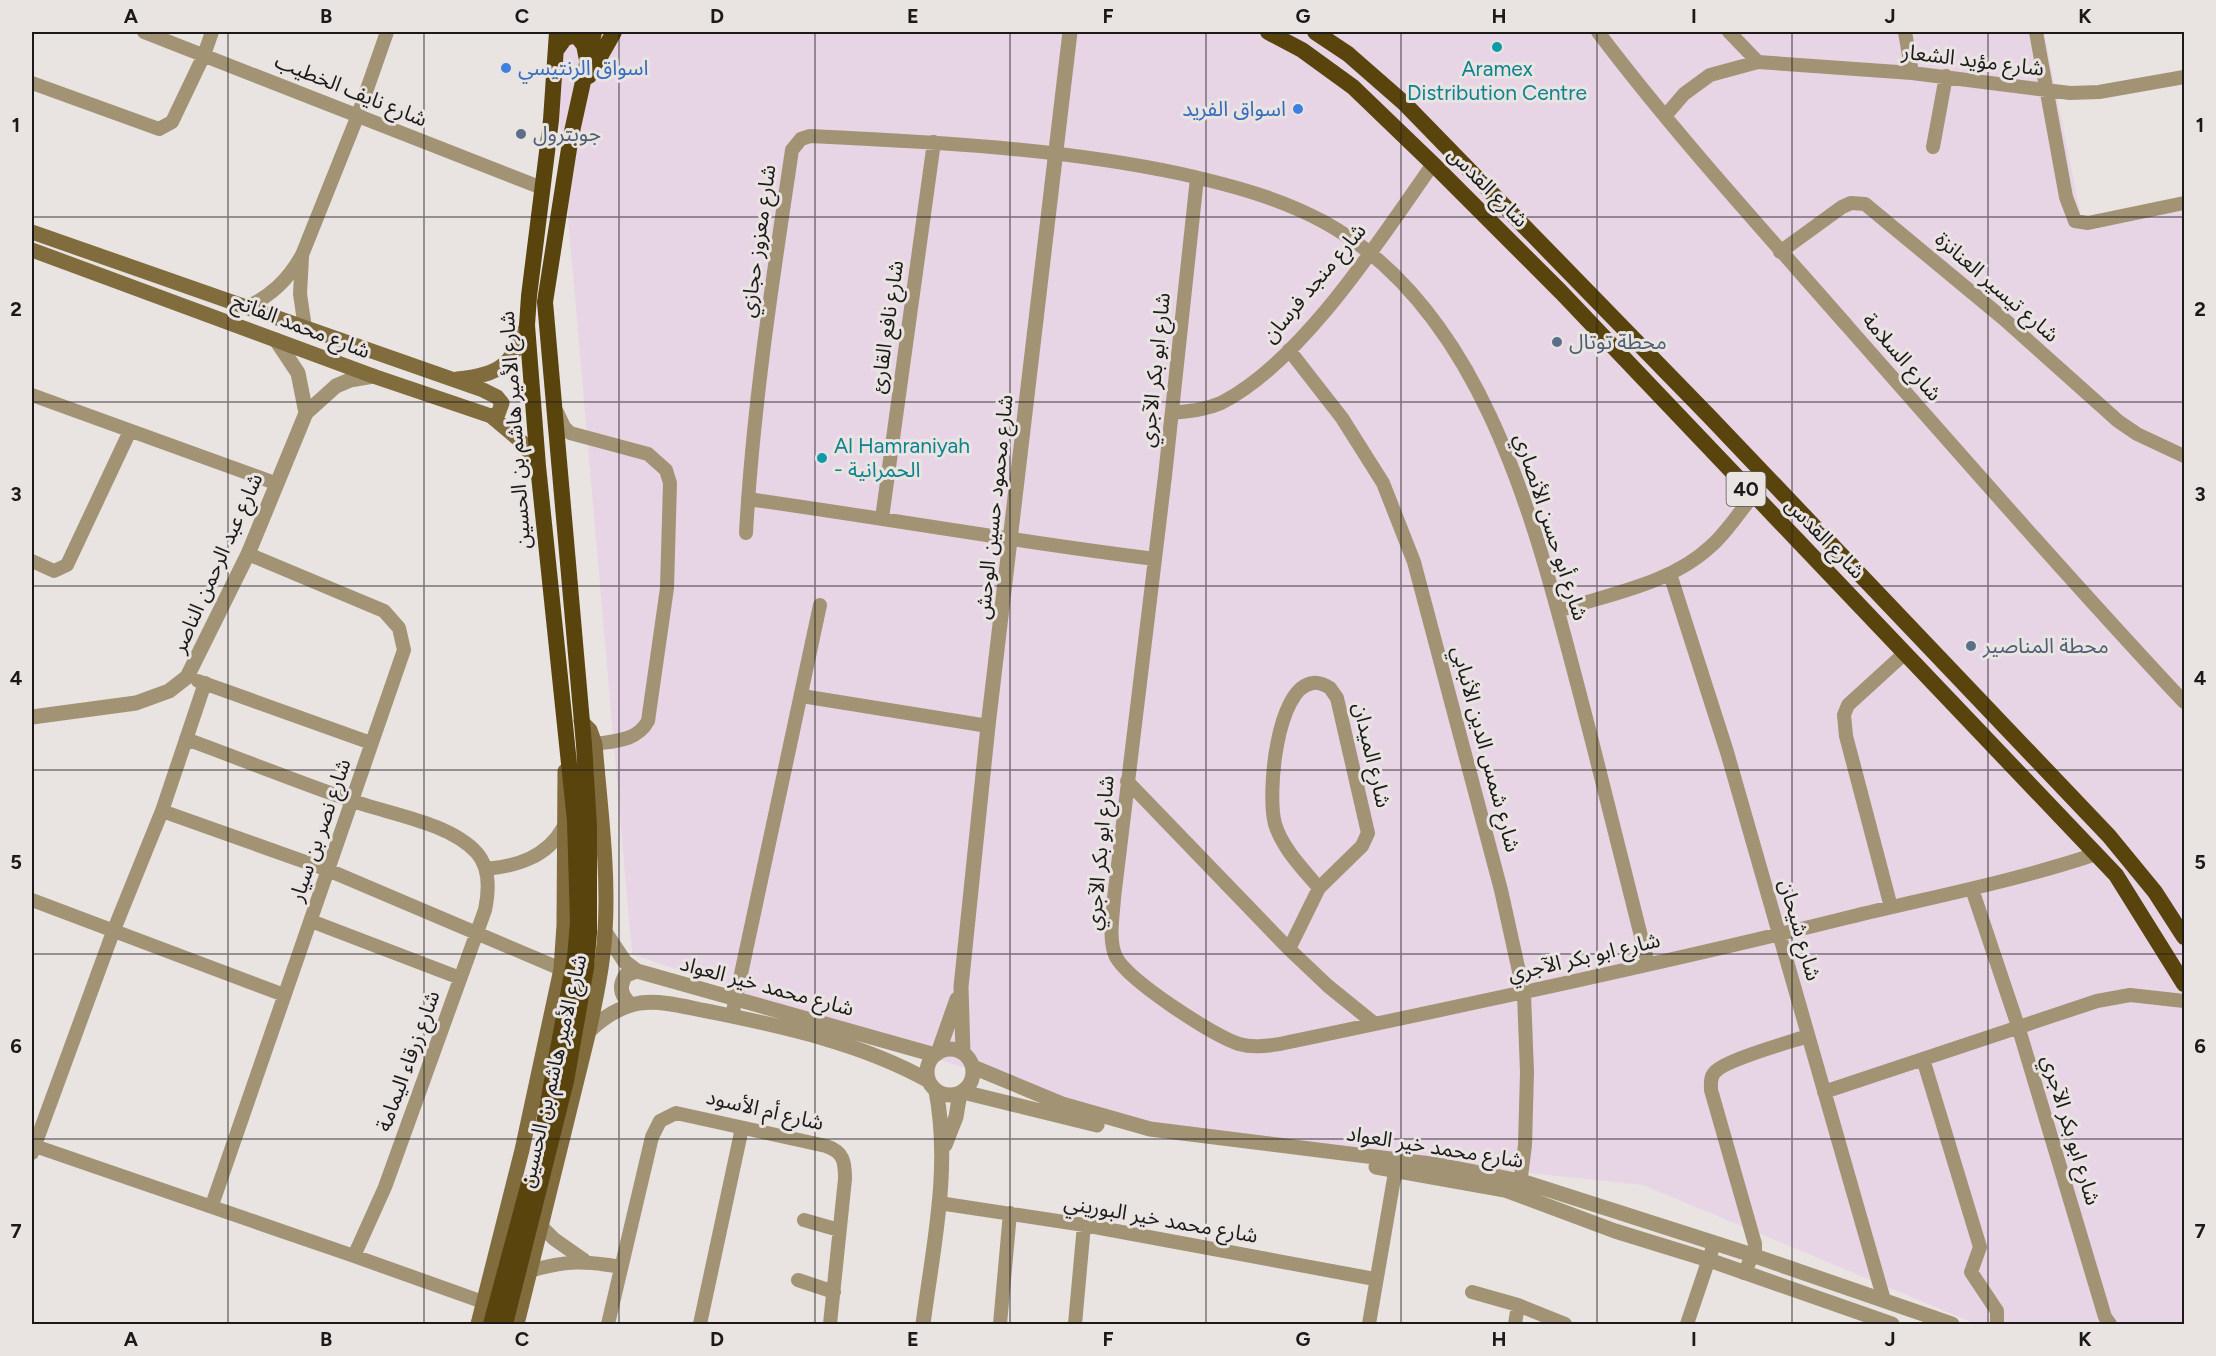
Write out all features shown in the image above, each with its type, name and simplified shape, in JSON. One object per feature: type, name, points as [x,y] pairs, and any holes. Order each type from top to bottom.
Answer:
[{"type":"highway","name":"شارع الأمير هاشم بن الحسين","points":[[498,1323],[544,1128],[575,958],[578,922],[575,821],[538,466],[527,325],[557,32]]},
{"type":"highway","name":"شارع الأمير هاشم بن الحسين","points":[[498,1323],[566,1081],[586,968],[590,884],[582,721],[545,302],[571,136],[594,32]]},
{"type":"highway","points":[[584,84],[614,32]]},
{"type":"highway","name":"شارع القدس","points":[[1268,32],[1302,50],[1353,87],[1561,292],[2096,854],[2132,898],[2184,984]]},
{"type":"highway","name":"شارع القدس","points":[[1315,32],[1348,54],[1404,103],[1750,459],[2109,836],[2155,892],[2184,937]]},
{"type":"highway","points":[[557,49],[566,38],[576,35],[584,45],[587,60]]},
{"type":"main road","name":"شارع محمد الفاتح","points":[[32,232],[454,379],[497,397],[502,403],[501,409],[491,416]]},
{"type":"main road","name":"شارع محمد الفاتح","points":[[32,250],[373,376],[491,416],[523,443],[538,466]]},
{"type":"main road","points":[[454,379],[471,378],[504,365],[515,354],[527,325]]},
{"type":"main road","name":"شارع الأمير هاشم بن الحسين","points":[[568,753],[564,774],[565,866],[561,969],[522,1150],[483,1302],[498,1323],[530,1271],[599,982],[605,932],[605,880],[595,744],[591,730],[582,721]]},
{"type":"street","name":"شارع نايف الخطيب","points":[[144,32],[542,188]]},
{"type":"street","points":[[32,83],[159,129],[172,122],[204,55],[212,32]]},
{"type":"street","points":[[245,308],[273,292],[290,275],[302,255],[358,115],[387,32]]},
{"type":"street","name":"شارع محمود حسين الوحش","points":[[963,1053],[961,987],[988,726],[1070,32]]},
{"type":"street","name":"شارع السلامة","points":[[1598,32],[1780,252],[1992,491],[2184,702]]},
{"type":"street","points":[[1730,32],[1758,62]]},
{"type":"street","points":[[1905,32],[1912,73]]},
{"type":"street","points":[[2037,32],[2066,196],[2075,220],[2088,223],[2184,203]]},
{"type":"street","name":"شارع مؤيد الشعار","points":[[1666,115],[1684,94],[1710,75],[1758,62],[1946,76],[2047,91],[2099,92],[2184,76]]},
{"type":"street","points":[[1933,147],[1946,76]]},
{"type":"street","name":"شارع معزوز حجازي","points":[[746,533],[777,247],[792,150],[801,139],[810,136],[934,142],[1056,153]]},
{"type":"street","name":"شارع نافع القارئ","points":[[882,518],[934,142]]},
{"type":"street","name":"شارع أبو حسن الأنصاري","points":[[1056,153],[1144,166],[1197,178],[1268,198],[1301,212],[1325,223],[1370,254],[1406,288],[1431,317],[1457,356],[1496,427],[1515,475],[1558,611],[1648,964]]},
{"type":"street","name":"شارع منجد فرسان","points":[[1172,413],[1202,410],[1220,403],[1242,390],[1289,350],[1370,254],[1433,164]]},
{"type":"street","name":"شارع ابو بكر الآجري","points":[[1197,178],[1172,413],[1114,898],[1113,935],[1117,958],[1127,970],[1217,1035],[1240,1044],[1257,1047],[1524,994],[1972,889],[2096,854]]},
{"type":"street","name":"شارع تيسير العنانزة","points":[[1780,252],[1842,207],[1851,203],[1865,204],[1995,312],[2118,421],[2137,434],[2184,456]]},
{"type":"street","points":[[302,255],[300,294],[305,328]]},
{"type":"street","points":[[276,340],[298,373],[306,413]]},
{"type":"street","name":"شارع شمس الدين الأنبابي","points":[[1289,350],[1342,418],[1383,483],[1400,521],[1414,562],[1501,890],[1524,994],[1527,1072],[1525,1145],[1520,1188]]},
{"type":"street","name":"شارع عبد الرحمن الناصر","points":[[32,717],[136,703],[169,692],[187,677],[248,554],[275,483],[306,413],[336,386],[350,380],[373,376]]},
{"type":"street","points":[[32,395],[275,483]]},
{"type":"street","points":[[555,408],[564,427],[578,435],[648,454],[666,470],[670,483],[668,588],[648,721],[643,730],[631,738],[595,744]]},
{"type":"street","points":[[32,561],[54,571],[67,565],[130,431]]},
{"type":"street","points":[[559,448],[565,438],[578,435]]},
{"type":"street","points":[[1558,611],[1670,574],[1711,546],[1753,496]]},
{"type":"street","points":[[748,499],[882,518],[1011,541],[1155,559]]},
{"type":"street","name":"شارع نصر بن سيار","points":[[212,1205],[404,650],[404,641],[396,623],[384,611],[248,554]]},
{"type":"street","name":"شارع شيحان","points":[[1670,574],[1727,752],[1884,1300]]},
{"type":"street","points":[[732,1016],[802,696],[819,605]]},
{"type":"street","points":[[1891,907],[1846,736],[1844,714],[1848,705],[1905,653]]},
{"type":"street","points":[[187,677],[371,743]]},
{"type":"street","points":[[205,682],[162,811],[113,932],[32,1148],[212,1205],[483,1302]]},
{"type":"street","name":"شارع الميدان","points":[[1289,949],[1319,888],[1362,846],[1368,833],[1337,698],[1330,688],[1311,682],[1296,693],[1285,711],[1277,743],[1272,807],[1277,832],[1319,888]]},
{"type":"street","points":[[802,696],[988,726]]},
{"type":"street","points":[[186,739],[351,801],[430,825],[456,838],[478,854],[486,869],[517,864],[532,858],[555,842],[563,828]]},
{"type":"street","points":[[1127,781],[1289,949],[1328,986],[1375,1024]]},
{"type":"street","points":[[162,811],[328,870],[561,969]]},
{"type":"street","name":"شارع زرقاء اليمامة","points":[[354,1256],[385,1186],[477,935],[488,895],[486,869]]},
{"type":"street","name":"شارع ابو بكر الآجري","points":[[1972,889],[2018,1026],[2104,1322]]},
{"type":"street","points":[[32,900],[284,995]]},
{"type":"street","points":[[311,921],[460,978]]},
{"type":"street","points":[[605,932],[625,962],[637,971]]},
{"type":"street","points":[[631,1005],[624,998],[621,985],[626,975],[637,971]]},
{"type":"street","name":"شارع محمد خير العواد","points":[[637,971],[936,1054]]},
{"type":"street","name":"شارع محمود حسين الوحش","points":[[936,1054],[961,987]]},
{"type":"street","points":[[1824,1092],[2097,1001],[2130,995],[2184,1000]]},
{"type":"street","name":"شارع محمد خير العواد","points":[[589,1031],[607,1016],[631,1005],[655,1002],[791,1029],[908,1069],[933,1086]]},
{"type":"street","points":[[1744,1273],[1755,1251],[1754,1236],[1711,1090],[1711,1080],[1714,1072],[1730,1063],[1808,1036]]},
{"type":"street","points":[[923,1324],[939,1203],[943,1151],[928,1067],[936,1054],[951,1050],[963,1053],[973,1067],[973,1076],[962,1092],[956,1117],[943,1151]]},
{"type":"street","points":[[1923,1059],[1980,1247],[1971,1272],[1996,1311],[1996,1324]]},
{"type":"street","name":"شارع محمد خير العواد","points":[[973,1067],[1062,1104],[1150,1129],[1396,1164],[1520,1188],[1752,1255],[1952,1324]]},
{"type":"street","points":[[933,1086],[952,1095],[962,1092]]},
{"type":"street","name":"شارع محمد خير العواد","points":[[962,1092],[1169,1140],[1396,1164]]},
{"type":"street","name":"شارع أم الأسود","points":[[608,1324],[652,1137],[660,1121],[668,1114],[684,1113],[826,1146],[840,1152],[845,1162],[845,1179],[831,1324]]},
{"type":"street","points":[[700,1324],[742,1128]]},
{"type":"street","points":[[1369,1324],[1396,1164]]},
{"type":"street","name":"شارع محمد خير العواد","points":[[1520,1188],[1615,1231],[1709,1260],[1892,1324]]},
{"type":"street","name":"شارع محمد خير البوريني","points":[[939,1203],[1010,1213],[1375,1279]]},
{"type":"street","points":[[1000,1324],[1010,1213]]},
{"type":"street","points":[[804,1220],[840,1230]]},
{"type":"street","points":[[541,1226],[554,1239],[584,1260]]},
{"type":"street","points":[[1075,1324],[1084,1226]]},
{"type":"street","points":[[1687,1324],[1714,1244]]},
{"type":"street","points":[[530,1271],[584,1260],[621,1267]]},
{"type":"street","points":[[798,1280],[834,1292]]},
{"type":"street","points":[[1472,1292],[1518,1305],[1565,1324]]},
{"type":"street","points":[[1515,1324],[1518,1305]]},
{"type":"shaded area","points":[[552,32],[2044,32],[2081,217],[2184,197],[2184,1324],[1976,1324],[1643,1185],[1151,1132],[632,954]]},
{"type":"place","name":"Aramex Distribution Centre","points":[[1497,47]]},
{"type":"place","name":"اسواق الرنتيسي","points":[[506,68]]},
{"type":"place","name":"اسواق الفريد","points":[[1298,109]]},
{"type":"place","name":"جوبترول","points":[[521,134]]},
{"type":"place","name":"محطة توتال","points":[[1557,342]]},
{"type":"place","name":"Al Hamraniyah - الحمرانية","points":[[822,458]]},
{"type":"place","name":"محطة المناصير","points":[[1971,646]]}]
